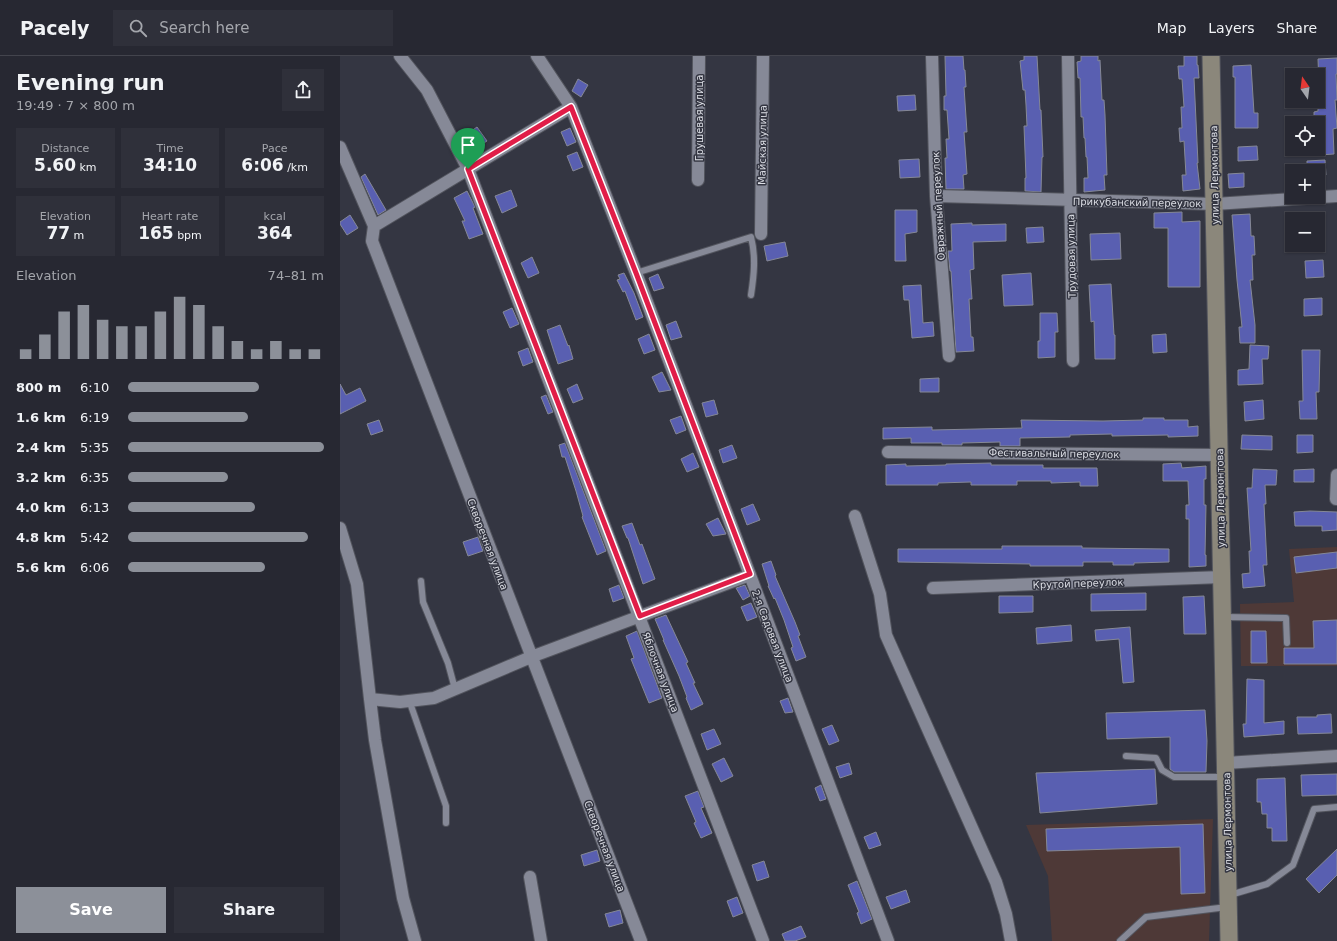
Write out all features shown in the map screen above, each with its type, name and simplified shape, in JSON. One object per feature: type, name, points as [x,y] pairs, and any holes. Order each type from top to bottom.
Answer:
[{"type":"street","name":"Яблочная улица","points":[[400,56],[427,90],[468,169],[764,941]]},
{"type":"street","name":"2-я Садовая улица","points":[[537,56],[571,107],[636,273],[888,941]]},
{"type":"street","name":"Грушевая улица","points":[[698,180],[699,56]]},
{"type":"street","name":"Майская улица","points":[[761,234],[763,56]]},
{"type":"street","name":"Овражный переулок","points":[[932,56],[936,196],[949,356]]},
{"type":"street","name":"Трудовая улица","points":[[1068,56],[1073,361]]},
{"type":"street","name":"улица Лермонтова","points":[[1211,56],[1229,941]]},
{"type":"street","points":[[374,226],[571,107]]},
{"type":"street","name":"Скворечная улица","points":[[340,146],[374,226],[372,241],[641,941]]},
{"type":"street","name":"Прикубанский переулок","points":[[936,196],[1215,204],[1337,196]]},
{"type":"street","name":"Фестивальный переулок","points":[[888,452],[1220,455]]},
{"type":"street","points":[[1337,475],[1337,499]]},
{"type":"street","points":[[855,516],[880,594],[886,636],[996,882],[1006,914],[1011,941]]},
{"type":"street","points":[[340,528],[357,584],[374,740],[403,898],[415,941]]},
{"type":"street","points":[[370,699],[400,702],[434,698],[531,656],[750,574]]},
{"type":"street","name":"Крутой переулок","points":[[933,588],[1222,577]]},
{"type":"street","points":[[1226,770],[1337,756]]},
{"type":"street","points":[[530,877],[541,941]]},
{"type":"lane","points":[[636,273],[751,237],[754,250],[752,295]]},
{"type":"lane","points":[[421,581],[423,602],[448,663],[455,689]]},
{"type":"lane","points":[[1223,617],[1286,618],[1287,643]]},
{"type":"lane","points":[[409,700],[446,806],[446,823]]},
{"type":"lane","points":[[1126,756],[1156,758],[1162,770],[1174,777],[1226,770]]},
{"type":"lane","points":[[1120,941],[1146,917],[1228,901],[1267,884],[1293,865],[1314,809],[1337,807]]},
{"type":"shaded area","points":[[1337,547],[1337,666],[1241,666],[1240,604],[1294,602],[1289,549]]},
{"type":"shaded area","points":[[1213,819],[1209,941],[1052,941],[1048,876],[1026,825]]},
{"type":"building","points":[[945,56],[963,56],[965,70],[966,87],[964,87],[967,132],[964,132],[967,174],[963,175],[964,189],[946,189],[946,139],[949,139],[947,110],[944,110],[944,96],[946,96]]},
{"type":"building","points":[[1024,56],[1037,56],[1043,157],[1041,192],[1025,191],[1024,126],[1027,126],[1025,90],[1023,90],[1020,61],[1024,60]]},
{"type":"building","points":[[1081,56],[1098,56],[1098,61],[1100,60],[1102,100],[1104,100],[1105,115],[1107,175],[1104,175],[1105,190],[1084,192],[1084,178],[1088,178],[1083,117],[1081,117],[1080,78],[1078,78],[1077,62],[1081,61]]},
{"type":"building","points":[[1184,56],[1197,56],[1199,78],[1194,78],[1197,163],[1200,189],[1183,191],[1182,175],[1186,175],[1184,141],[1180,142],[1179,128],[1182,128],[1181,107],[1184,107],[1182,79],[1179,79],[1178,66],[1184,66]]},
{"type":"building","points":[[1337,58],[1337,100],[1335,100],[1337,128],[1333,129],[1334,154],[1325,155],[1325,116],[1314,116],[1314,112],[1318,111],[1318,108],[1325,108],[1325,68],[1318,68],[1318,59]]},
{"type":"building","points":[[1251,65],[1254,113],[1258,113],[1258,128],[1235,128],[1235,77],[1233,77],[1233,66]]},
{"type":"building","points":[[578,79],[588,85],[581,97],[572,91]]},
{"type":"building","points":[[915,95],[916,110],[898,111],[897,96]]},
{"type":"building","points":[[477,127],[487,141],[476,148],[467,134]]},
{"type":"building","points":[[570,128],[576,142],[567,146],[561,132]]},
{"type":"building","points":[[1257,146],[1258,160],[1238,161],[1238,147]]},
{"type":"building","points":[[577,152],[583,167],[573,171],[567,156]]},
{"type":"building","points":[[919,159],[920,177],[900,178],[899,160]]},
{"type":"building","points":[[1325,160],[1326,175],[1325,164],[1307,164],[1307,161]]},
{"type":"building","points":[[1244,173],[1244,187],[1229,188],[1228,174]]},
{"type":"building","points":[[365,174],[386,210],[378,215],[361,177]]},
{"type":"building","points":[[511,190],[517,206],[502,213],[495,196]]},
{"type":"building","points":[[467,191],[475,207],[473,208],[483,234],[469,239],[462,221],[465,221],[454,198]]},
{"type":"building","points":[[895,210],[917,210],[917,232],[905,234],[906,261],[895,261]]},
{"type":"building","points":[[1182,212],[1182,222],[1200,221],[1200,287],[1168,287],[1168,228],[1154,228],[1154,213]]},
{"type":"building","points":[[1250,214],[1251,236],[1254,236],[1255,255],[1252,255],[1253,280],[1250,280],[1255,325],[1255,343],[1240,343],[1239,327],[1242,327],[1232,215]]},
{"type":"building","points":[[350,215],[358,228],[347,235],[340,222]]},
{"type":"building","points":[[972,223],[972,225],[1006,224],[1006,241],[973,242],[974,269],[970,270],[972,299],[969,299],[971,337],[973,337],[974,351],[956,352],[951,271],[948,251],[952,251],[951,224]]},
{"type":"building","points":[[1043,227],[1044,242],[1027,243],[1026,228]]},
{"type":"building","points":[[1120,233],[1121,259],[1091,260],[1090,234]]},
{"type":"building","points":[[785,242],[788,256],[767,261],[764,246]]},
{"type":"building","points":[[532,257],[539,273],[528,278],[521,263]]},
{"type":"building","points":[[1323,260],[1324,277],[1306,278],[1305,261]]},
{"type":"building","points":[[624,273],[634,293],[643,317],[636,320],[625,291],[623,292],[617,280],[620,279],[618,275]]},
{"type":"building","points":[[1031,273],[1033,305],[1004,306],[1002,275]]},
{"type":"building","points":[[658,274],[664,288],[654,291],[649,278]]},
{"type":"building","points":[[1111,284],[1115,335],[1115,359],[1095,359],[1094,321],[1091,322],[1089,285]]},
{"type":"building","points":[[921,285],[923,323],[933,322],[934,336],[912,338],[909,300],[904,300],[903,286]]},
{"type":"building","points":[[1322,298],[1322,315],[1304,316],[1304,299]]},
{"type":"building","points":[[512,308],[519,324],[510,328],[503,312]]},
{"type":"building","points":[[1040,313],[1057,313],[1058,332],[1055,332],[1055,357],[1038,358],[1038,341],[1040,341]]},
{"type":"building","points":[[676,321],[682,337],[671,340],[666,325]]},
{"type":"building","points":[[560,325],[568,346],[569,345],[573,359],[558,364],[547,330]]},
{"type":"building","points":[[649,334],[655,350],[644,354],[638,339]]},
{"type":"building","points":[[1166,334],[1167,352],[1153,353],[1152,335]]},
{"type":"building","points":[[1250,345],[1269,346],[1268,359],[1262,359],[1263,384],[1238,385],[1238,370],[1249,369]]},
{"type":"building","points":[[528,348],[533,362],[523,366],[518,352]]},
{"type":"building","points":[[1302,350],[1320,350],[1319,392],[1316,392],[1317,419],[1300,419],[1299,401],[1303,401]]},
{"type":"building","points":[[662,372],[671,390],[659,392],[652,377]]},
{"type":"building","points":[[939,378],[939,392],[920,392],[920,379]]},
{"type":"building","points":[[340,384],[346,395],[360,388],[366,401],[340,414]]},
{"type":"building","points":[[577,384],[583,399],[573,403],[567,389]]},
{"type":"building","points":[[546,395],[553,412],[548,414],[541,397]]},
{"type":"building","points":[[714,400],[718,414],[706,417],[702,403]]},
{"type":"building","points":[[1263,400],[1264,419],[1245,421],[1244,402]]},
{"type":"building","points":[[681,416],[686,430],[676,434],[670,420]]},
{"type":"building","points":[[1143,418],[1188,420],[1188,427],[1198,426],[1198,436],[1112,436],[1112,434],[1070,435],[1070,437],[1020,438],[1020,446],[1000,446],[1000,442],[942,445],[942,443],[911,443],[911,438],[883,439],[883,428],[932,427],[932,430],[1022,428],[1021,420],[1103,421],[1143,420]]},
{"type":"building","points":[[379,420],[383,431],[371,435],[367,424]]},
{"type":"building","points":[[1242,435],[1272,436],[1272,450],[1241,449]]},
{"type":"building","points":[[1297,435],[1313,435],[1313,452],[1297,453]]},
{"type":"building","points":[[565,443],[606,551],[597,555],[582,517],[576,491],[565,457],[562,457],[559,445]]},
{"type":"building","points":[[732,445],[737,458],[723,463],[719,450]]},
{"type":"building","points":[[693,453],[699,467],[687,472],[681,459]]},
{"type":"building","points":[[991,463],[991,465],[1043,465],[1043,468],[1097,468],[1098,486],[1080,486],[1080,482],[1051,483],[1051,481],[1017,481],[1017,485],[971,485],[971,482],[938,483],[938,485],[886,485],[886,465],[906,464],[906,466]]},
{"type":"building","points":[[1181,463],[1182,468],[1206,466],[1206,479],[1204,479],[1204,505],[1206,505],[1206,566],[1189,567],[1189,519],[1186,519],[1186,505],[1189,505],[1188,481],[1163,481],[1163,464]]},
{"type":"building","points":[[1253,469],[1277,470],[1276,485],[1265,485],[1266,504],[1264,504],[1267,565],[1263,565],[1265,586],[1243,588],[1242,574],[1250,573],[1249,551],[1251,551],[1247,488],[1252,488]]},
{"type":"building","points":[[1314,469],[1314,482],[1294,482],[1294,470]]},
{"type":"building","points":[[753,504],[760,520],[747,525],[741,509]]},
{"type":"building","points":[[1294,512],[1337,512],[1337,530],[1322,531],[1322,526],[1295,526]]},
{"type":"building","points":[[718,518],[726,534],[713,536],[706,524]]},
{"type":"building","points":[[632,523],[640,545],[642,544],[655,579],[643,584],[628,538],[622,526]]},
{"type":"building","points":[[478,537],[483,551],[468,556],[463,542]]},
{"type":"building","points":[[1002,546],[1082,546],[1082,548],[1169,549],[1169,562],[1113,565],[1113,562],[1083,562],[1083,566],[1030,566],[1030,564],[898,562],[898,549],[1002,549]]},
{"type":"building","points":[[1337,552],[1337,568],[1296,573],[1294,557]]},
{"type":"building","points":[[771,561],[776,575],[775,576],[800,635],[798,636],[806,657],[796,661],[784,620],[775,598],[774,599],[768,586],[762,564]]},
{"type":"building","points":[[619,585],[624,598],[613,602],[609,589]]},
{"type":"building","points":[[745,585],[750,596],[743,600],[736,588]]},
{"type":"building","points":[[1146,593],[1146,610],[1091,611],[1091,594]]},
{"type":"building","points":[[999,596],[1033,596],[1033,612],[999,613]]},
{"type":"building","points":[[1204,596],[1206,634],[1184,634],[1183,597]]},
{"type":"building","points":[[751,603],[757,617],[747,621],[741,607]]},
{"type":"building","points":[[666,615],[688,662],[686,663],[695,683],[693,683],[703,704],[691,710],[679,676],[655,619]]},
{"type":"building","points":[[1337,620],[1337,664],[1284,664],[1284,648],[1314,648],[1313,621]]},
{"type":"building","points":[[1071,625],[1072,641],[1037,644],[1036,628]]},
{"type":"building","points":[[1130,627],[1134,682],[1123,683],[1119,639],[1096,641],[1095,630]]},
{"type":"building","points":[[637,631],[662,698],[649,703],[631,659],[634,658],[626,636]]},
{"type":"building","points":[[1251,631],[1266,631],[1267,663],[1251,663]]},
{"type":"building","points":[[1247,679],[1264,680],[1264,723],[1284,721],[1284,734],[1244,737],[1243,724],[1246,724]]},
{"type":"building","points":[[788,698],[793,712],[785,713],[780,701]]},
{"type":"building","points":[[1205,710],[1207,741],[1206,772],[1174,772],[1170,769],[1170,737],[1107,739],[1106,713]]},
{"type":"building","points":[[1331,714],[1332,733],[1298,734],[1297,717],[1317,717],[1317,715]]},
{"type":"building","points":[[832,725],[839,741],[829,745],[822,729]]},
{"type":"building","points":[[714,729],[721,744],[707,750],[701,734]]},
{"type":"building","points":[[724,758],[733,776],[721,782],[712,764]]},
{"type":"building","points":[[849,763],[852,774],[840,778],[836,767]]},
{"type":"building","points":[[1155,769],[1157,804],[1040,813],[1036,773]]},
{"type":"building","points":[[1337,774],[1337,795],[1302,796],[1301,775]]},
{"type":"building","points":[[1285,778],[1287,841],[1272,841],[1272,828],[1267,828],[1267,814],[1262,814],[1261,802],[1257,802],[1257,779]]},
{"type":"building","points":[[821,785],[826,799],[820,801],[815,788]]},
{"type":"building","points":[[698,791],[704,807],[701,808],[712,833],[701,838],[694,823],[696,822],[685,796]]},
{"type":"building","points":[[1203,824],[1205,893],[1181,894],[1180,847],[1047,851],[1046,829]]},
{"type":"building","points":[[876,832],[881,845],[869,849],[864,837]]},
{"type":"building","points":[[1337,849],[1337,875],[1319,893],[1306,879]]},
{"type":"building","points":[[597,850],[600,861],[584,866],[581,855]]},
{"type":"building","points":[[764,861],[769,877],[757,881],[752,865]]},
{"type":"building","points":[[857,881],[872,919],[861,924],[857,913],[859,912],[848,885]]},
{"type":"building","points":[[906,890],[910,902],[891,909],[886,897]]},
{"type":"building","points":[[737,897],[743,913],[733,917],[727,901]]},
{"type":"building","points":[[620,910],[623,923],[609,927],[605,914]]},
{"type":"building","points":[[801,926],[806,937],[795,941],[785,941],[782,934]]},
{"type":"route","points":[[571,107],[636,273],[750,574],[640,616],[468,169],[571,107]]}]
